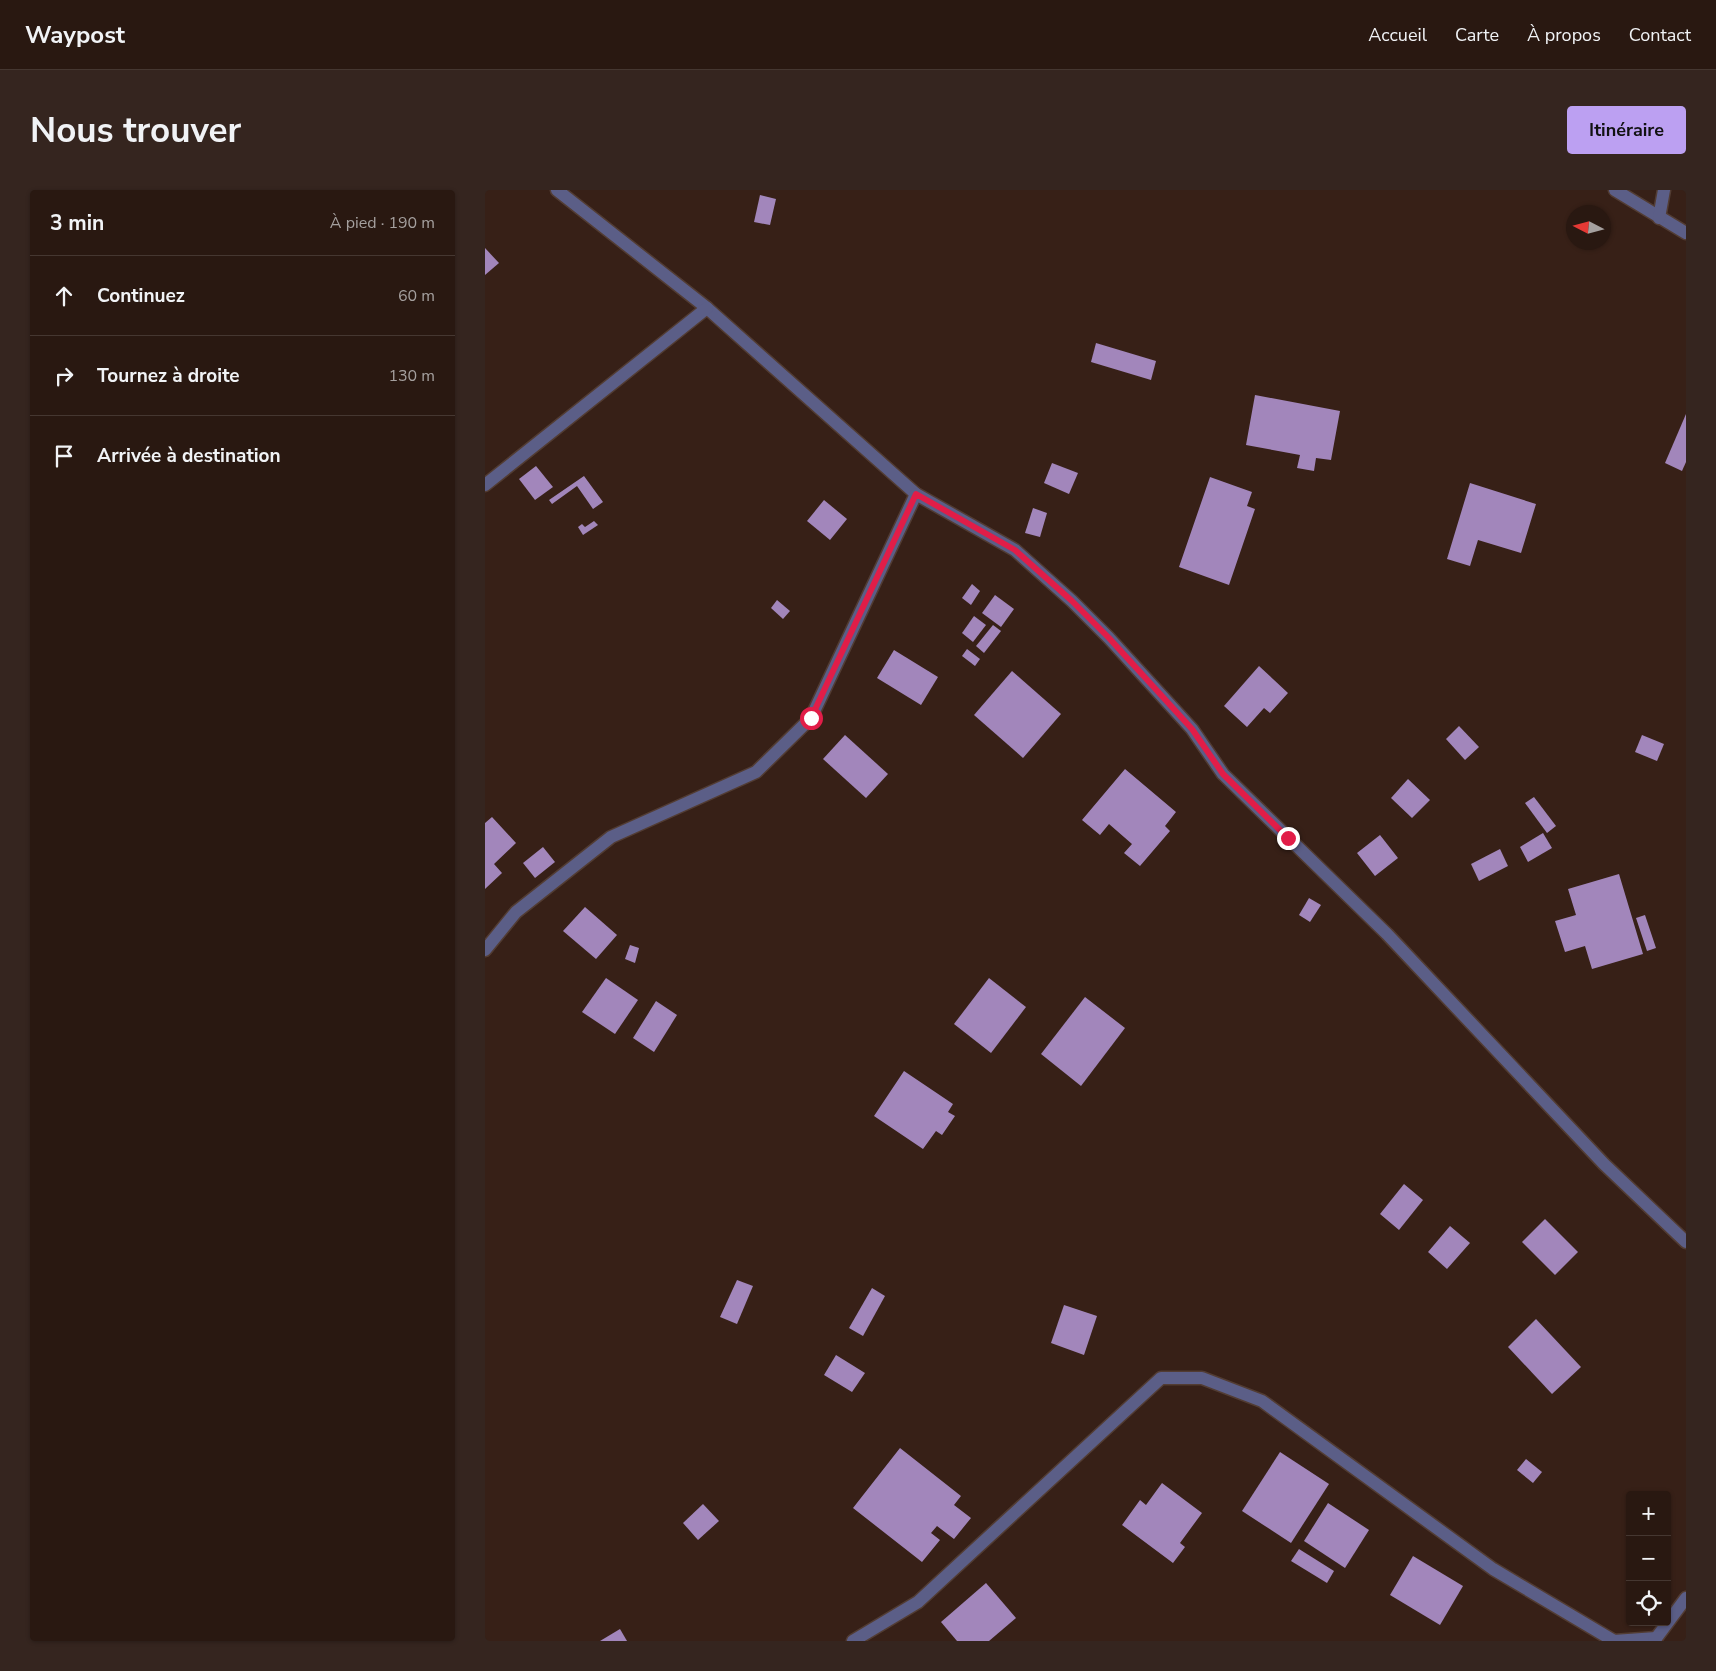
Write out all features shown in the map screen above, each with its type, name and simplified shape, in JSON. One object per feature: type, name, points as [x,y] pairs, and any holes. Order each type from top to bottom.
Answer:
[{"type":"street","points":[[557,190],[707,308],[916,494],[1015,550],[1072,601],[1109,638],[1192,729],[1223,774],[1387,934],[1604,1164],[1686,1242]]},
{"type":"street","points":[[1615,190],[1686,233]]},
{"type":"street","points":[[1659,218],[1664,190]]},
{"type":"street","points":[[485,485],[707,308]]},
{"type":"street","points":[[485,950],[516,912],[611,837],[756,772],[811,718],[916,494]]},
{"type":"street","points":[[853,1641],[918,1602],[1161,1378],[1203,1378],[1262,1401],[1493,1569],[1614,1641],[1655,1640],[1686,1598]]},
{"type":"building","points":[[760,195],[776,199],[770,225],[754,222]]},
{"type":"building","points":[[485,248],[499,263],[485,275]]},
{"type":"building","points":[[1096,343],[1156,361],[1151,380],[1091,362]]},
{"type":"building","points":[[1255,395],[1340,411],[1331,460],[1316,458],[1314,471],[1297,468],[1300,455],[1246,445]]},
{"type":"building","points":[[1686,414],[1686,462],[1682,471],[1665,463]]},
{"type":"building","points":[[1052,463],[1078,473],[1069,494],[1044,483]]},
{"type":"building","points":[[536,466],[553,487],[535,500],[519,479]]},
{"type":"building","points":[[584,476],[603,502],[593,509],[577,486],[552,504],[549,500]]},
{"type":"building","points":[[1210,477],[1252,492],[1247,506],[1255,509],[1229,585],[1179,567]]},
{"type":"building","points":[[1470,483],[1536,504],[1521,553],[1478,540],[1470,566],[1447,559]]},
{"type":"building","points":[[824,500],[847,519],[830,540],[807,521]]},
{"type":"building","points":[[1033,508],[1047,513],[1040,537],[1025,533]]},
{"type":"building","points":[[594,521],[598,525],[583,535],[578,527],[582,524],[585,527]]},
{"type":"building","points":[[972,584],[980,591],[971,605],[962,598]]},
{"type":"building","points":[[995,595],[1014,609],[1001,627],[982,613]]},
{"type":"building","points":[[777,600],[790,611],[783,619],[771,608]]},
{"type":"building","points":[[974,616],[986,625],[973,642],[962,633]]},
{"type":"building","points":[[993,625],[1001,631],[984,653],[976,646]]},
{"type":"building","points":[[967,649],[980,659],[975,666],[962,656]]},
{"type":"building","points":[[894,650],[938,677],[921,705],[877,678]]},
{"type":"building","points":[[1259,666],[1288,693],[1270,713],[1264,708],[1247,727],[1224,706]]},
{"type":"building","points":[[1012,671],[1061,714],[1023,758],[974,715]]},
{"type":"building","points":[[1459,726],[1479,747],[1465,760],[1446,739]]},
{"type":"building","points":[[845,735],[888,774],[866,798],[823,759]]},
{"type":"building","points":[[1642,735],[1664,744],[1657,761],[1635,752]]},
{"type":"building","points":[[1125,769],[1176,812],[1165,826],[1170,831],[1140,866],[1124,853],[1132,844],[1109,824],[1100,835],[1082,820]]},
{"type":"building","points":[[1408,779],[1430,800],[1412,818],[1391,798]]},
{"type":"building","points":[[1534,797],[1556,826],[1547,833],[1525,803]]},
{"type":"building","points":[[492,817],[516,843],[494,864],[502,873],[485,889],[485,823]]},
{"type":"building","points":[[1543,833],[1552,848],[1528,862],[1520,847]]},
{"type":"building","points":[[1380,835],[1398,858],[1375,876],[1357,853]]},
{"type":"building","points":[[543,847],[555,862],[535,878],[523,863]]},
{"type":"building","points":[[1500,849],[1508,866],[1479,881],[1471,864]]},
{"type":"building","points":[[1619,874],[1643,954],[1592,969],[1585,946],[1565,952],[1555,921],[1576,915],[1568,889]]},
{"type":"building","points":[[1309,898],[1321,905],[1310,922],[1299,915]]},
{"type":"building","points":[[585,907],[617,935],[596,959],[563,931]]},
{"type":"building","points":[[1645,915],[1656,948],[1647,951],[1636,918]]},
{"type":"building","points":[[630,945],[639,948],[635,963],[625,959]]},
{"type":"building","points":[[606,978],[638,1000],[615,1034],[582,1012]]},
{"type":"building","points":[[989,978],[1026,1007],[991,1053],[954,1024]]},
{"type":"building","points":[[1085,997],[1125,1028],[1081,1086],[1041,1054]]},
{"type":"building","points":[[656,1001],[677,1015],[654,1052],[633,1038]]},
{"type":"building","points":[[904,1071],[953,1104],[948,1112],[955,1116],[942,1135],[936,1131],[923,1149],[874,1116]]},
{"type":"building","points":[[1404,1184],[1423,1200],[1399,1230],[1380,1214]]},
{"type":"building","points":[[1545,1219],[1578,1252],[1555,1275],[1522,1242]]},
{"type":"building","points":[[1450,1226],[1470,1243],[1447,1269],[1428,1252]]},
{"type":"building","points":[[737,1280],[753,1286],[737,1324],[720,1317]]},
{"type":"building","points":[[872,1288],[885,1296],[863,1336],[849,1328]]},
{"type":"building","points":[[1064,1305],[1097,1316],[1084,1355],[1051,1343]]},
{"type":"building","points":[[1536,1319],[1581,1367],[1552,1394],[1508,1347]]},
{"type":"building","points":[[836,1355],[865,1373],[852,1392],[824,1375]]},
{"type":"building","points":[[900,1448],[961,1496],[954,1505],[971,1518],[954,1539],[937,1526],[931,1533],[940,1540],[922,1562],[853,1508]]},
{"type":"building","points":[[1280,1452],[1329,1484],[1291,1543],[1242,1511]]},
{"type":"building","points":[[1526,1459],[1542,1472],[1533,1483],[1517,1470]]},
{"type":"building","points":[[1162,1483],[1202,1513],[1180,1543],[1185,1547],[1173,1563],[1122,1525],[1140,1500],[1146,1505]]},
{"type":"building","points":[[1328,1503],[1369,1530],[1345,1568],[1304,1541]]},
{"type":"building","points":[[703,1504],[719,1521],[698,1540],[683,1523]]},
{"type":"building","points":[[1299,1549],[1334,1571],[1327,1583],[1291,1561]]},
{"type":"building","points":[[1413,1556],[1463,1586],[1440,1625],[1390,1595]]},
{"type":"building","points":[[986,1583],[1016,1618],[989,1641],[957,1641],[941,1622]]},
{"type":"building","points":[[620,1629],[627,1641],[600,1641]]},
{"type":"route","points":[[811,718],[916,494],[1015,550],[1072,601],[1109,638],[1192,729],[1223,774],[1288,838]]}]
